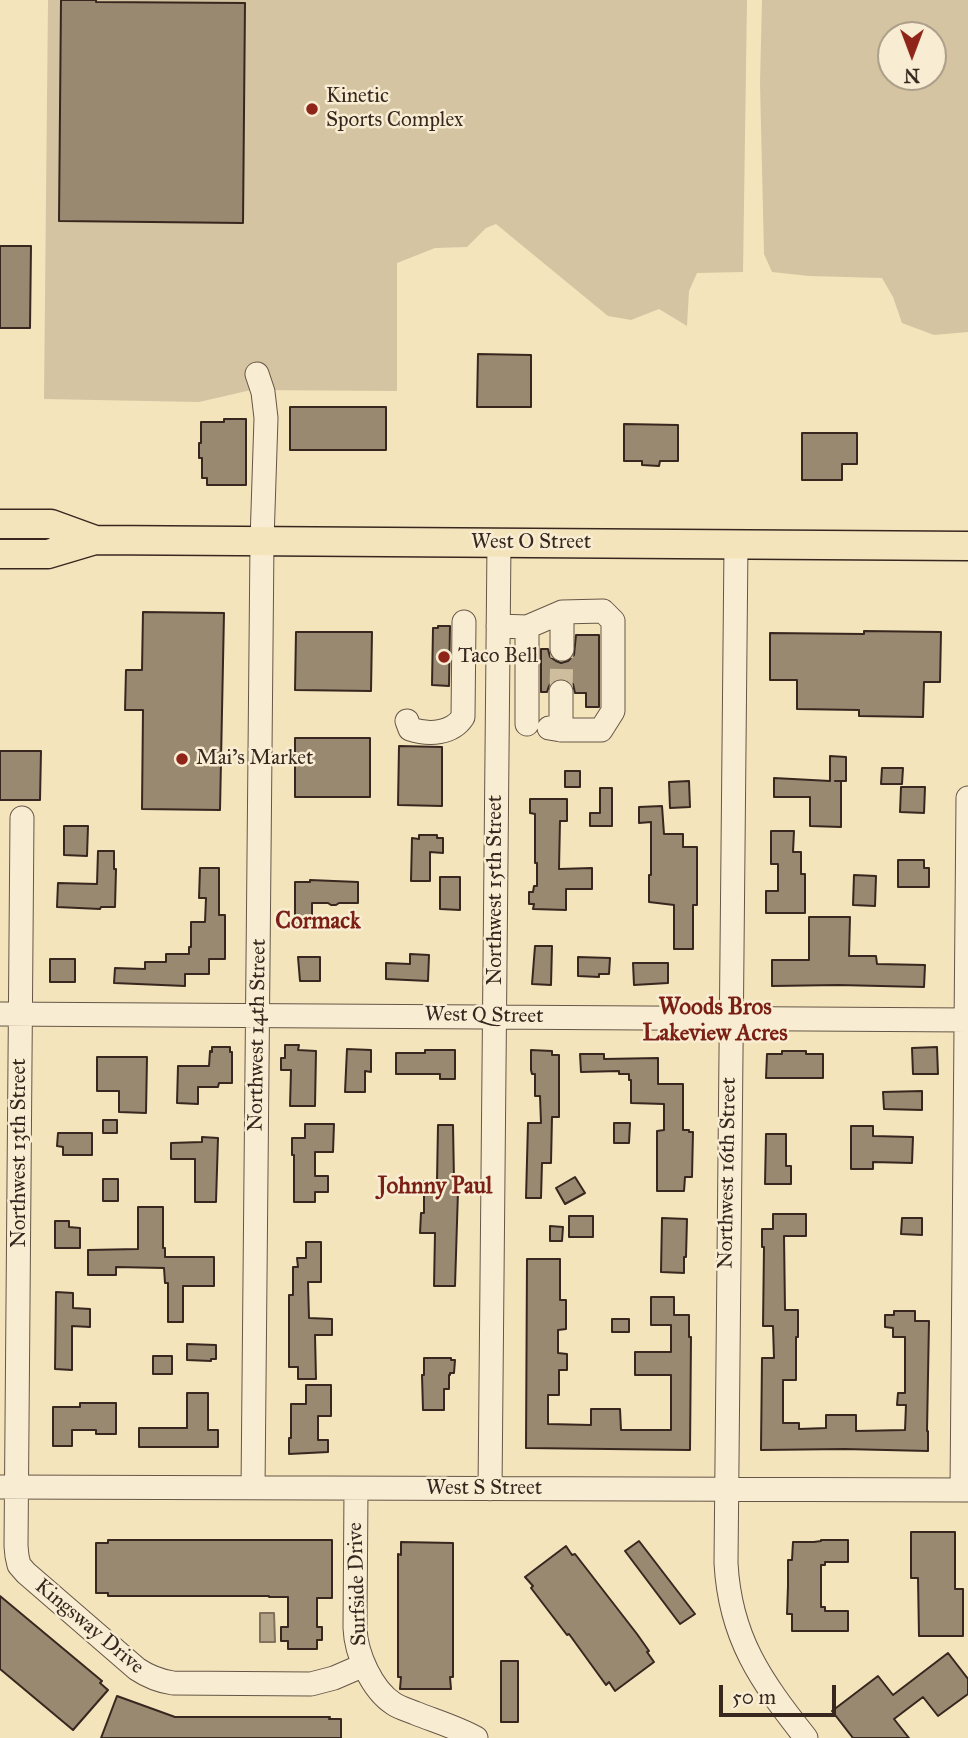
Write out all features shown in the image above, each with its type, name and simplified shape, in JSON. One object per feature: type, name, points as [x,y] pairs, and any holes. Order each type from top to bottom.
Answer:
[{"type":"main road","name":"West O Street","points":[[0,524],[51,524],[95,540]]},
{"type":"main road","name":"West O Street","points":[[0,554],[48,554],[95,540],[968,546]]},
{"type":"street","name":"Northwest 14th Street","points":[[253,1488],[262,541],[266,418],[263,392],[257,374]]},
{"type":"street","name":"Northwest 15th Street","points":[[490,1489],[499,543]]},
{"type":"street","name":"Northwest 16th Street","points":[[736,544],[727,1583],[737,1626],[751,1659],[806,1738]]},
{"type":"street","points":[[497,724],[601,730],[613,711],[613,621],[603,611],[498,626]]},
{"type":"street","points":[[546,619],[554,649]]},
{"type":"street","points":[[545,728],[546,619]]},
{"type":"street","points":[[407,721],[410,729],[417,731],[446,731],[458,724],[463,717],[464,622]]},
{"type":"street","points":[[545,728],[554,692]]},
{"type":"street","points":[[965,1490],[968,798]]},
{"type":"street","name":"Northwest 13th Street","points":[[8,1487],[11,1014],[22,818]]},
{"type":"street","name":"West Q Street","points":[[11,1014],[967,1020]]},
{"type":"street","name":"West S Street","points":[[8,1487],[965,1490]]},
{"type":"street","name":"Kingsway Drive","points":[[8,1487],[19,1565],[146,1675],[173,1683],[311,1684],[334,1678],[364,1665]]},
{"type":"street","name":"Surfside Drive","points":[[356,1489],[355,1640],[364,1665],[374,1682],[395,1705],[476,1738]]},
{"type":"shaded area","name":"Kinetic Sports Complex","points":[[48,0],[747,0],[743,272],[697,273],[689,291],[687,326],[659,309],[631,320],[608,316],[496,224],[486,228],[467,247],[435,248],[397,263],[397,391],[251,390],[199,402],[44,399]]},
{"type":"shaded area","points":[[762,0],[968,0],[968,332],[934,335],[902,323],[893,297],[882,278],[772,272],[764,254],[760,83]]},
{"type":"shaded area","points":[[260,1613],[274,1613],[275,1642],[260,1642]]},
{"type":"building","points":[[61,0],[245,3],[243,223],[59,221]]},
{"type":"building","points":[[0,246],[31,246],[30,328],[0,328]]},
{"type":"building","points":[[478,354],[531,355],[531,407],[477,407]]},
{"type":"building","points":[[290,407],[386,407],[386,450],[290,450]]},
{"type":"building","points":[[224,419],[246,419],[246,485],[207,485],[207,478],[202,478],[202,458],[199,458],[201,422],[224,422]]},
{"type":"building","points":[[624,424],[678,425],[678,461],[660,461],[659,466],[642,465],[642,461],[624,461]]},
{"type":"building","points":[[802,433],[857,433],[857,464],[842,464],[842,480],[802,480]]},
{"type":"building","name":"Mai's Market","points":[[143,612],[224,613],[220,810],[142,809],[143,710],[125,710],[126,670],[142,670]]},
{"type":"building","name":"Taco Bell","points":[[450,626],[449,686],[432,685],[433,628]]},
{"type":"building","points":[[864,631],[941,632],[940,682],[924,682],[923,717],[859,716],[859,710],[797,709],[797,680],[770,680],[770,633],[864,634]]},
{"type":"building","points":[[296,632],[372,632],[371,691],[295,690]]},
{"type":"building","points":[[576,635],[599,635],[599,707],[586,707],[586,693],[575,693],[573,684],[562,678],[553,680],[547,692],[541,692],[541,649],[548,649],[550,657],[556,661],[568,661],[574,655]]},
{"type":"building","points":[[295,738],[370,738],[370,797],[295,797]]},
{"type":"building","points":[[399,746],[442,747],[442,806],[398,805]]},
{"type":"building","points":[[0,751],[41,751],[40,800],[0,800]]},
{"type":"building","points":[[830,756],[846,757],[846,781],[841,781],[841,827],[810,826],[810,797],[774,797],[774,778],[830,781]]},
{"type":"building","points":[[882,768],[903,768],[902,784],[881,784]]},
{"type":"building","points":[[565,771],[580,771],[580,787],[565,787]]},
{"type":"building","points":[[689,781],[690,807],[670,808],[669,782]]},
{"type":"building","points":[[901,787],[925,787],[924,813],[900,812]]},
{"type":"building","points":[[600,788],[612,788],[612,826],[590,826],[590,813],[600,813]]},
{"type":"building","points":[[530,799],[567,799],[567,821],[560,821],[559,869],[592,868],[592,889],[566,889],[566,910],[533,909],[534,904],[529,904],[529,892],[533,892],[534,886],[537,886],[535,814],[530,813]]},
{"type":"building","points":[[662,806],[664,834],[683,834],[683,847],[697,847],[697,905],[693,905],[693,949],[674,949],[674,905],[649,902],[651,822],[639,823],[639,807]]},
{"type":"building","points":[[64,826],[88,826],[87,856],[64,855]]},
{"type":"building","points":[[771,831],[794,831],[793,852],[801,852],[801,874],[805,874],[805,913],[766,913],[766,891],[778,891],[778,864],[771,864]]},
{"type":"building","points":[[419,835],[437,835],[437,838],[443,838],[443,853],[430,852],[430,881],[411,881],[412,838],[419,839]]},
{"type":"building","points":[[98,851],[114,851],[115,907],[57,907],[58,883],[97,884]]},
{"type":"building","points":[[898,860],[924,860],[924,868],[929,868],[929,887],[898,887]]},
{"type":"building","points":[[200,868],[219,868],[219,915],[225,915],[225,959],[209,959],[209,974],[185,974],[185,986],[114,983],[115,968],[145,969],[145,962],[166,962],[166,954],[189,954],[191,922],[205,922],[206,898],[199,898]]},
{"type":"building","points":[[854,875],[876,876],[875,906],[853,905]]},
{"type":"building","points":[[440,877],[460,877],[460,910],[440,909]]},
{"type":"building","points":[[295,882],[358,882],[358,903],[312,903],[312,923],[295,923]]},
{"type":"building","points":[[809,917],[850,917],[849,956],[876,956],[877,964],[925,965],[924,987],[772,986],[772,960],[809,960]]},
{"type":"building","points":[[535,946],[552,946],[551,985],[532,984]]},
{"type":"building","points":[[410,954],[429,955],[428,981],[386,979],[386,963],[410,964]]},
{"type":"building","points":[[298,957],[320,957],[320,981],[300,981]]},
{"type":"building","points":[[578,957],[610,958],[609,974],[599,974],[599,977],[578,976]]},
{"type":"building","points":[[50,959],[75,959],[75,982],[50,982]]},
{"type":"building","points":[[633,963],[668,963],[668,983],[634,985]]},
{"type":"building","points":[[285,1045],[299,1045],[298,1050],[316,1051],[315,1106],[290,1106],[291,1070],[281,1070]]},
{"type":"building","points":[[212,1047],[230,1047],[232,1083],[219,1083],[218,1087],[198,1087],[198,1104],[177,1103],[178,1066],[209,1066]]},
{"type":"building","points":[[937,1047],[938,1074],[913,1074],[912,1048]]},
{"type":"building","points":[[347,1049],[371,1050],[371,1072],[365,1071],[365,1092],[345,1092]]},
{"type":"building","points":[[425,1050],[455,1050],[455,1079],[440,1079],[440,1074],[396,1074],[396,1053],[425,1053]]},
{"type":"building","points":[[531,1050],[552,1051],[552,1055],[559,1055],[559,1117],[552,1117],[551,1163],[542,1163],[541,1198],[526,1198],[528,1123],[541,1123],[540,1096],[535,1096],[535,1074],[532,1074],[531,1070]]},
{"type":"building","points":[[782,1051],[823,1054],[823,1078],[766,1078],[767,1054],[782,1054]]},
{"type":"building","points":[[580,1054],[604,1054],[604,1059],[658,1058],[658,1084],[683,1084],[683,1130],[693,1132],[692,1177],[685,1177],[684,1191],[657,1191],[657,1131],[664,1130],[664,1104],[631,1103],[629,1074],[619,1074],[619,1071],[581,1072]]},
{"type":"building","points":[[97,1057],[147,1057],[146,1113],[119,1112],[119,1091],[97,1091]]},
{"type":"building","points":[[922,1091],[922,1110],[884,1109],[883,1092]]},
{"type":"building","points":[[103,1120],[117,1120],[117,1133],[103,1133]]},
{"type":"building","points":[[614,1123],[630,1123],[629,1143],[614,1143]]},
{"type":"building","points":[[305,1124],[334,1124],[333,1152],[315,1152],[315,1176],[328,1176],[328,1192],[315,1192],[315,1202],[294,1202],[292,1138],[305,1138]]},
{"type":"building","points":[[438,1125],[453,1125],[454,1181],[455,1191],[458,1191],[455,1286],[434,1286],[435,1233],[420,1233],[421,1213],[424,1213],[424,1181],[437,1181]]},
{"type":"building","points":[[851,1126],[873,1126],[873,1136],[913,1137],[912,1163],[873,1162],[873,1169],[851,1169]]},
{"type":"building","points":[[58,1133],[92,1133],[92,1155],[63,1155],[63,1147],[57,1146]]},
{"type":"building","points":[[766,1134],[786,1134],[786,1166],[791,1166],[791,1184],[765,1184]]},
{"type":"building","points":[[202,1137],[218,1138],[216,1202],[195,1202],[195,1159],[171,1159],[171,1143],[202,1142]]},
{"type":"building","points":[[575,1177],[585,1193],[565,1204],[556,1188]]},
{"type":"building","points":[[103,1179],[118,1179],[118,1201],[103,1201]]},
{"type":"building","points":[[138,1207],[163,1207],[165,1257],[214,1257],[214,1286],[183,1286],[183,1322],[168,1322],[168,1283],[165,1283],[164,1268],[116,1267],[116,1275],[88,1275],[88,1250],[138,1249]]},
{"type":"building","points":[[773,1214],[806,1214],[806,1236],[784,1236],[785,1310],[798,1310],[798,1337],[796,1380],[783,1380],[783,1423],[799,1423],[799,1429],[826,1428],[826,1415],[856,1415],[856,1431],[905,1430],[906,1405],[897,1405],[898,1393],[905,1393],[905,1337],[893,1337],[893,1328],[885,1327],[885,1315],[894,1315],[894,1311],[915,1311],[915,1321],[929,1321],[928,1451],[761,1450],[762,1358],[774,1358],[773,1326],[763,1326],[762,1229],[773,1229]]},
{"type":"building","points":[[569,1216],[593,1216],[593,1237],[569,1237]]},
{"type":"building","points":[[662,1218],[687,1219],[684,1273],[661,1272]]},
{"type":"building","points":[[902,1218],[922,1218],[922,1235],[901,1234]]},
{"type":"building","points":[[55,1221],[69,1221],[69,1227],[80,1228],[80,1248],[55,1248]]},
{"type":"building","points":[[550,1226],[563,1227],[562,1241],[550,1241]]},
{"type":"building","points":[[306,1242],[321,1242],[321,1282],[308,1282],[309,1318],[332,1319],[332,1335],[315,1335],[316,1379],[298,1379],[298,1367],[289,1367],[289,1295],[293,1295],[293,1267],[298,1267],[297,1258],[306,1258]]},
{"type":"building","points":[[527,1259],[560,1259],[560,1300],[566,1300],[566,1329],[558,1330],[558,1353],[567,1354],[567,1370],[559,1370],[559,1395],[548,1395],[548,1424],[591,1425],[591,1409],[620,1409],[621,1430],[671,1430],[671,1375],[635,1375],[635,1352],[671,1352],[671,1325],[651,1325],[651,1297],[674,1297],[674,1315],[689,1315],[690,1450],[526,1448]]},
{"type":"building","points":[[56,1292],[73,1293],[73,1308],[90,1309],[90,1327],[72,1326],[72,1370],[55,1369]]},
{"type":"building","points":[[612,1319],[629,1319],[629,1332],[612,1332]]},
{"type":"building","points":[[187,1344],[216,1345],[216,1359],[187,1360]]},
{"type":"building","points":[[153,1356],[172,1356],[172,1374],[153,1374]]},
{"type":"building","points":[[424,1358],[455,1360],[454,1373],[449,1375],[449,1389],[444,1389],[444,1410],[423,1410]]},
{"type":"building","points":[[306,1385],[331,1385],[331,1416],[318,1416],[318,1440],[328,1440],[328,1452],[289,1454],[291,1404],[306,1404]]},
{"type":"building","points":[[187,1393],[208,1393],[208,1430],[218,1430],[218,1447],[139,1447],[139,1428],[187,1428]]},
{"type":"building","points":[[80,1403],[116,1403],[116,1434],[96,1434],[96,1430],[72,1430],[72,1446],[53,1446],[53,1407],[80,1407]]},
{"type":"building","points":[[911,1532],[955,1532],[955,1589],[963,1589],[963,1636],[919,1636],[918,1578],[911,1578]]},
{"type":"building","points":[[108,1540],[332,1540],[332,1598],[317,1598],[317,1627],[322,1627],[322,1640],[317,1640],[317,1649],[288,1649],[288,1641],[281,1641],[281,1627],[288,1627],[288,1597],[108,1596],[108,1593],[96,1593],[96,1543],[108,1543]]},
{"type":"building","points":[[848,1540],[848,1562],[825,1562],[825,1565],[821,1565],[821,1607],[825,1607],[825,1611],[848,1611],[848,1631],[792,1631],[792,1614],[787,1614],[788,1560],[792,1560],[793,1542]]},
{"type":"building","points":[[639,1541],[695,1614],[680,1624],[625,1551]]},
{"type":"building","points":[[401,1542],[453,1543],[451,1689],[400,1689],[398,1554],[401,1555]]},
{"type":"building","points":[[566,1546],[637,1634],[654,1662],[615,1691],[609,1682],[606,1685],[525,1577]]},
{"type":"building","points":[[0,1596],[102,1681],[100,1683],[108,1690],[73,1730],[0,1669]]},
{"type":"building","points":[[948,1653],[968,1679],[968,1694],[938,1716],[923,1697],[894,1719],[909,1738],[853,1738],[832,1711],[878,1676],[893,1695]]},
{"type":"building","points":[[501,1661],[518,1661],[518,1722],[501,1722]]},
{"type":"building","points":[[117,1696],[175,1717],[341,1719],[341,1738],[101,1738]]},
{"type":"tunnel","points":[[561,692],[562,649]]},
{"type":"place","name":"Kinetic Sports Complex","points":[[312,109]]},
{"type":"place","name":"Taco Bell","points":[[444,657]]},
{"type":"place","name":"Mai's Market","points":[[182,759]]},
{"type":"district","name":"Cormack","points":[[318,922]]},
{"type":"district","name":"Woods Bros Lakeview Acres","points":[[715,1021]]},
{"type":"district","name":"Johnny Paul","points":[[435,1187]]}]
